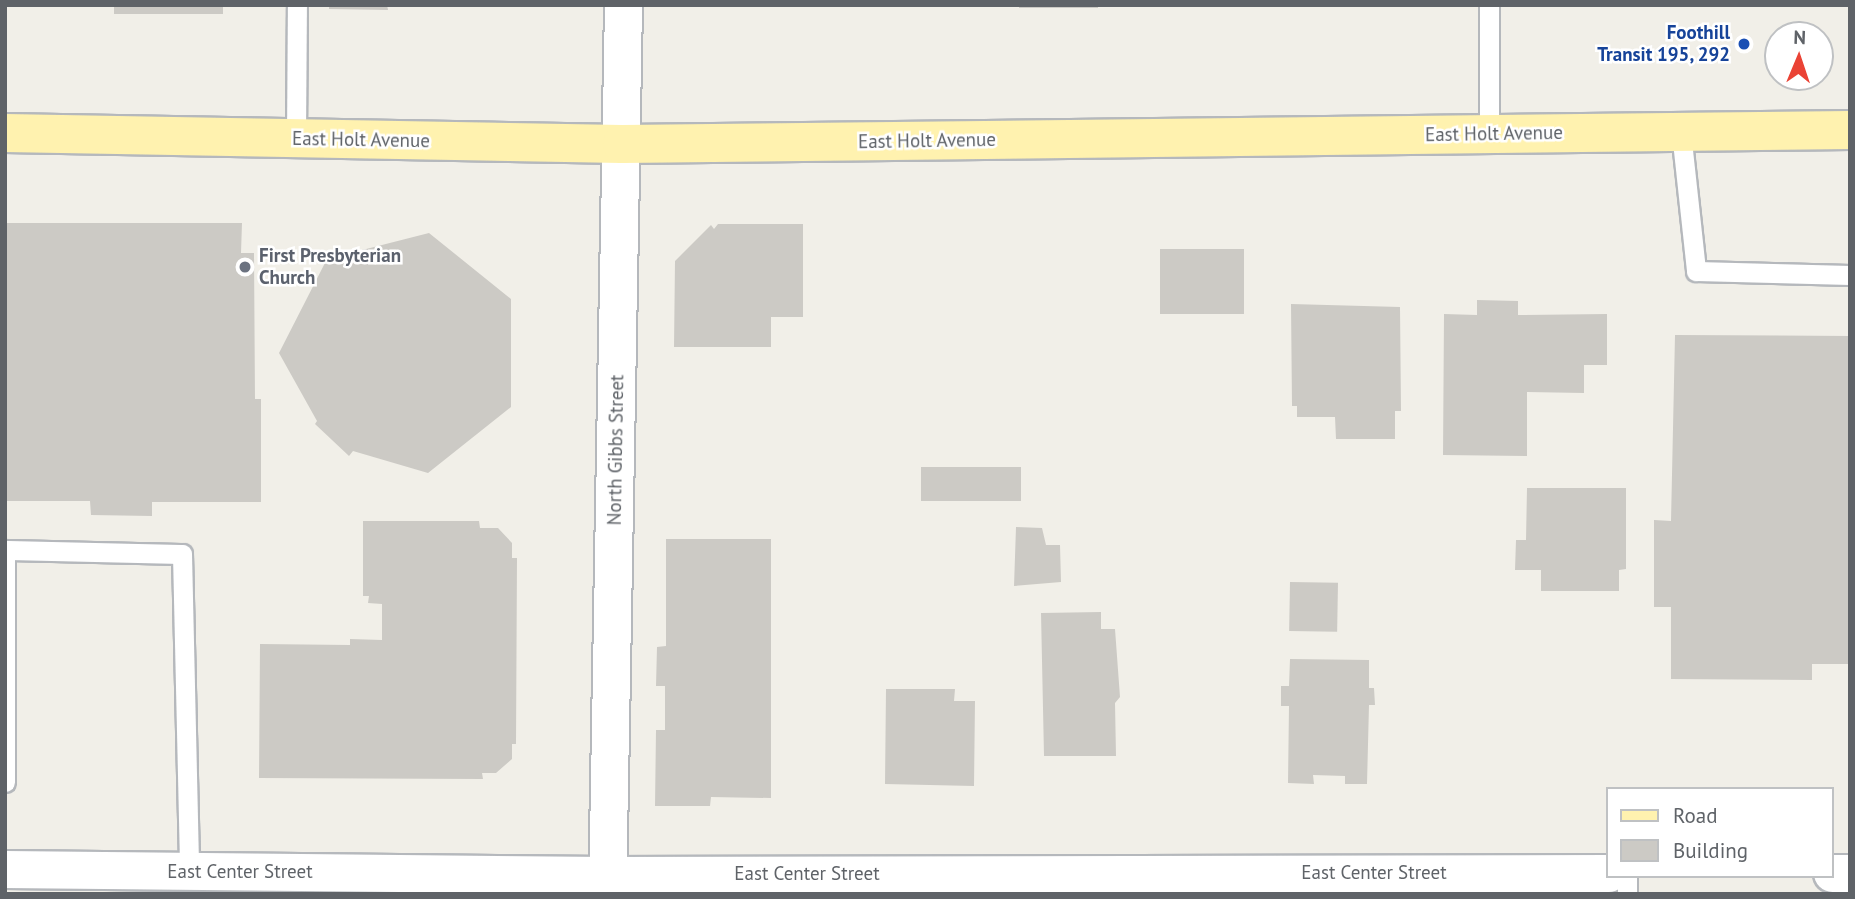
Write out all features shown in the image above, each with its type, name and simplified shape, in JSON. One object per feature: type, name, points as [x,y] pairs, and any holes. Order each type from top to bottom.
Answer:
[{"type":"main road","name":"East Holt Avenue","points":[[5,133],[622,144],[1850,130]]},
{"type":"street","name":"North Gibbs Street","points":[[607,884],[623,5]]},
{"type":"street","name":"East Center Street","points":[[5,870],[188,871],[607,884],[1606,873]]},
{"type":"lane","points":[[296,138],[298,5]]},
{"type":"lane","points":[[1489,5],[1489,134]]},
{"type":"lane","points":[[1681,132],[1696,271],[1850,275]]},
{"type":"lane","points":[[5,782],[5,550],[182,554],[188,871]]},
{"type":"building","points":[[114,5],[223,5],[223,14],[114,14]]},
{"type":"building","points":[[329,5],[387,5],[388,10],[329,9]]},
{"type":"building","points":[[1019,5],[1098,5],[1098,8],[1019,8]]},
{"type":"building","points":[[5,223],[242,223],[241,253],[254,253],[255,399],[261,399],[261,502],[152,502],[152,516],[91,515],[90,501],[5,501]]},
{"type":"building","points":[[718,224],[803,224],[803,317],[771,317],[771,347],[674,347],[675,261],[711,225],[714,229]]},
{"type":"building","points":[[429,233],[511,299],[511,407],[428,473],[353,451],[349,456],[315,424],[317,421],[279,353],[327,259]]},
{"type":"building","points":[[1160,249],[1244,249],[1244,314],[1160,314]]},
{"type":"building","points":[[1477,300],[1518,301],[1518,315],[1607,314],[1607,365],[1584,365],[1584,393],[1527,392],[1527,456],[1443,455],[1444,314],[1477,315]]},
{"type":"building","points":[[1291,304],[1400,307],[1401,411],[1395,411],[1395,439],[1336,439],[1335,417],[1297,417],[1297,406],[1292,406]]},
{"type":"building","points":[[1675,335],[1850,336],[1850,664],[1812,664],[1812,680],[1671,679],[1671,607],[1654,607],[1654,520],[1671,521]]},
{"type":"building","points":[[921,467],[1021,467],[1021,501],[921,501]]},
{"type":"building","points":[[1527,488],[1626,488],[1626,569],[1619,570],[1619,591],[1541,591],[1541,570],[1515,570],[1516,540],[1526,540]]},
{"type":"building","points":[[363,521],[479,521],[480,528],[498,528],[512,543],[512,558],[517,558],[516,744],[512,744],[512,759],[496,773],[482,773],[483,779],[259,778],[260,644],[350,645],[350,639],[382,640],[382,604],[368,603],[369,596],[363,596]]},
{"type":"building","points":[[1016,527],[1042,528],[1046,545],[1060,545],[1061,582],[1014,586]]},
{"type":"building","points":[[666,539],[771,539],[771,798],[711,797],[710,806],[655,806],[656,730],[665,730],[665,686],[656,686],[657,647],[666,646]]},
{"type":"building","points":[[1290,582],[1338,583],[1337,632],[1289,631]]},
{"type":"building","points":[[1101,612],[1101,629],[1115,629],[1120,697],[1115,703],[1116,756],[1044,756],[1041,613]]},
{"type":"building","points":[[1290,659],[1369,660],[1369,688],[1374,688],[1375,705],[1369,705],[1367,784],[1345,784],[1345,776],[1313,775],[1314,784],[1288,783],[1289,706],[1281,706],[1281,686],[1289,686]]},
{"type":"building","points":[[886,689],[955,689],[954,701],[975,701],[974,786],[885,784]]},
{"type":"place","name":"Foothill Transit 195, 292","points":[[1744,44]]},
{"type":"place","name":"First Presbyterian Church","points":[[245,267]]}]
